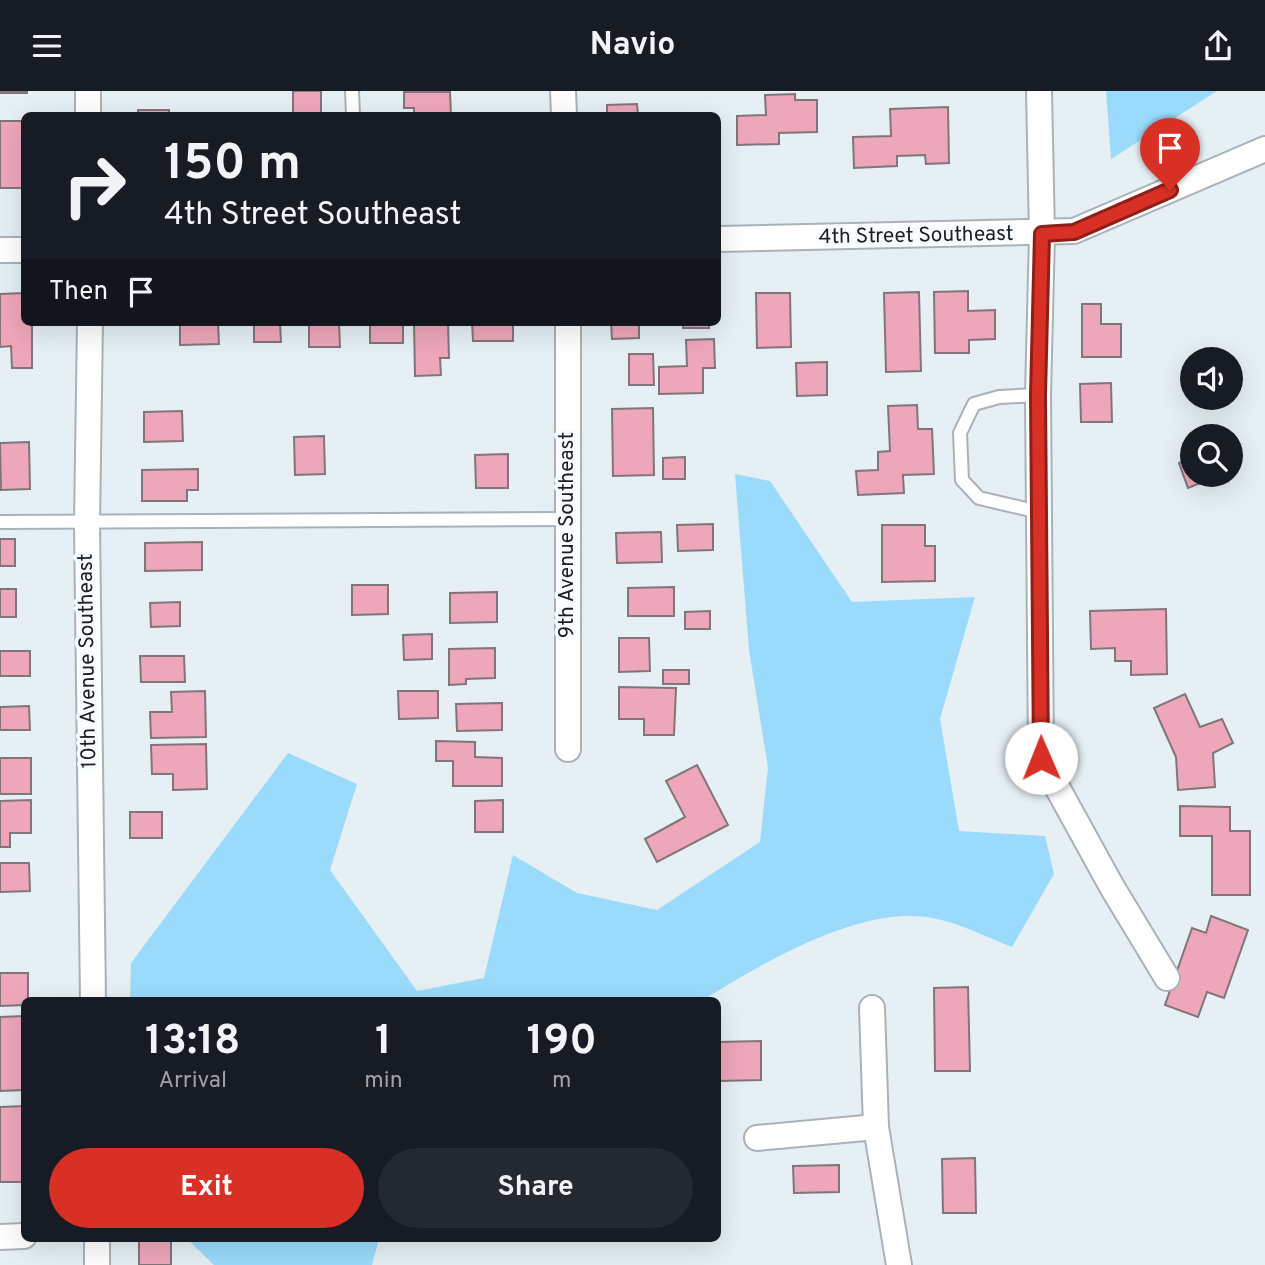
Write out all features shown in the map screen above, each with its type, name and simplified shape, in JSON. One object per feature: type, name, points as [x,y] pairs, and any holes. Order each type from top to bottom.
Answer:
[{"type":"street","points":[[88,91],[88,112]]},
{"type":"street","points":[[563,91],[564,112]]},
{"type":"street","points":[[1039,91],[1042,234],[1038,395],[1041,758],[1121,902],[1167,978]]},
{"type":"street","name":"4th Street Southeast","points":[[721,239],[1074,232],[1265,149]]},
{"type":"street","points":[[0,250],[21,250]]},
{"type":"street","name":"10th Avenue Southeast","points":[[90,326],[87,524],[93,997]]},
{"type":"street","name":"9th Avenue Southeast","points":[[568,326],[568,748]]},
{"type":"street","points":[[872,1008],[876,1127],[899,1265]]},
{"type":"street","points":[[757,1137],[876,1127]]},
{"type":"street","points":[[0,1237],[21,1236]]},
{"type":"street","points":[[97,1242],[97,1265]]},
{"type":"lane","points":[[352,91],[353,112]]},
{"type":"lane","points":[[1038,395],[999,397],[974,404],[960,433],[962,480],[979,498],[1039,512]]},
{"type":"lane","points":[[0,522],[87,524],[567,519]]},
{"type":"shaded area","points":[[1106,91],[1217,91],[1111,159]]},
{"type":"shaded area","points":[[735,474],[770,481],[852,602],[975,597],[940,719],[959,831],[1045,836],[1054,874],[1012,947],[946,921],[908,916],[877,919],[814,940],[753,970],[708,997],[130,997],[131,963],[288,753],[357,784],[330,870],[417,991],[484,978],[513,855],[577,893],[657,910],[760,842],[768,768],[749,650]]},
{"type":"shaded area","points":[[190,1242],[378,1242],[372,1265],[214,1265]]},
{"type":"building","points":[[27,91],[27,93],[0,93]]},
{"type":"building","points":[[293,91],[321,91],[321,112],[293,112]]},
{"type":"building","points":[[404,92],[450,92],[451,112],[414,112],[414,108],[404,108]]},
{"type":"building","points":[[795,94],[795,100],[817,100],[817,132],[779,133],[779,144],[737,145],[737,116],[766,115],[765,95]]},
{"type":"building","points":[[637,104],[638,112],[607,112],[607,105]]},
{"type":"building","points":[[948,107],[949,163],[926,164],[925,155],[897,156],[897,166],[854,168],[853,137],[891,136],[890,109]]},
{"type":"building","points":[[138,110],[169,110],[169,112]]},
{"type":"building","points":[[0,121],[21,121],[21,188],[0,188]]},
{"type":"building","points":[[968,291],[968,311],[995,310],[995,339],[969,340],[969,353],[935,353],[934,292]]},
{"type":"building","points":[[919,292],[921,371],[886,372],[884,293]]},
{"type":"building","points":[[21,293],[21,326],[32,326],[32,368],[12,368],[11,346],[0,347],[0,294]]},
{"type":"building","points":[[756,293],[790,293],[791,347],[757,348]]},
{"type":"building","points":[[1082,304],[1101,304],[1101,324],[1121,324],[1121,357],[1082,357]]},
{"type":"building","points":[[180,326],[218,326],[219,344],[180,345]]},
{"type":"building","points":[[254,326],[280,326],[281,342],[254,342]]},
{"type":"building","points":[[309,326],[339,326],[340,347],[309,347]]},
{"type":"building","points":[[370,326],[403,326],[403,343],[370,343]]},
{"type":"building","points":[[414,326],[448,326],[449,358],[440,358],[441,375],[415,376]]},
{"type":"building","points":[[472,326],[513,326],[513,341],[473,341]]},
{"type":"building","points":[[611,326],[639,326],[639,338],[612,339]]},
{"type":"building","points":[[683,326],[709,326],[709,328]]},
{"type":"building","points":[[714,339],[715,368],[703,368],[703,393],[659,394],[659,367],[687,366],[686,340]]},
{"type":"building","points":[[629,354],[653,354],[654,385],[629,385]]},
{"type":"building","points":[[827,362],[827,395],[797,396],[796,363]]},
{"type":"building","points":[[1111,383],[1112,422],[1081,422],[1080,384]]},
{"type":"building","points":[[917,405],[918,429],[932,429],[934,474],[903,475],[904,493],[858,495],[856,471],[878,470],[878,452],[890,451],[888,406]]},
{"type":"building","points":[[653,408],[654,475],[613,476],[612,409]]},
{"type":"building","points":[[182,411],[183,441],[144,442],[144,412]]},
{"type":"building","points":[[324,436],[325,474],[295,475],[294,437]]},
{"type":"building","points":[[29,442],[30,489],[1,490],[0,443]]},
{"type":"building","points":[[508,454],[508,488],[476,488],[475,455]]},
{"type":"building","points":[[685,457],[685,479],[663,479],[663,458]]},
{"type":"building","points":[[198,469],[198,490],[187,490],[187,501],[142,501],[142,470]]},
{"type":"building","points":[[713,524],[713,550],[678,551],[677,525]]},
{"type":"building","points":[[882,525],[925,525],[925,546],[935,546],[935,581],[882,582]]},
{"type":"building","points":[[661,532],[662,562],[617,563],[616,533]]},
{"type":"building","points":[[0,539],[15,539],[15,566],[0,566]]},
{"type":"building","points":[[202,542],[202,570],[145,571],[145,543]]},
{"type":"building","points":[[352,585],[388,585],[388,614],[352,615]]},
{"type":"building","points":[[674,587],[674,616],[628,616],[628,588]]},
{"type":"building","points":[[0,589],[16,589],[16,617],[0,617]]},
{"type":"building","points":[[497,592],[497,622],[450,623],[450,593]]},
{"type":"building","points":[[180,602],[180,626],[151,627],[150,603]]},
{"type":"building","points":[[1166,609],[1167,674],[1131,675],[1131,661],[1115,661],[1115,648],[1091,649],[1090,611]]},
{"type":"building","points":[[710,611],[710,629],[685,629],[685,612]]},
{"type":"building","points":[[432,634],[432,659],[404,660],[403,635]]},
{"type":"building","points":[[619,638],[649,638],[650,671],[619,672]]},
{"type":"building","points":[[495,648],[495,678],[466,679],[466,684],[449,685],[449,649]]},
{"type":"building","points":[[0,651],[30,651],[30,676],[0,676]]},
{"type":"building","points":[[140,656],[184,656],[185,682],[141,682]]},
{"type":"building","points":[[663,670],[689,670],[689,684],[663,684]]},
{"type":"building","points":[[619,687],[676,688],[674,735],[644,735],[644,719],[619,719]]},
{"type":"building","points":[[205,691],[206,737],[151,738],[150,712],[172,712],[171,692]]},
{"type":"building","points":[[398,691],[438,691],[438,718],[399,719]]},
{"type":"building","points":[[1185,694],[1200,727],[1222,719],[1233,743],[1213,753],[1215,787],[1178,790],[1176,757],[1154,708]]},
{"type":"building","points":[[502,703],[502,730],[457,731],[456,704]]},
{"type":"building","points":[[29,706],[30,730],[0,730],[0,707]]},
{"type":"building","points":[[436,741],[475,742],[475,757],[502,758],[502,786],[453,786],[453,761],[436,761]]},
{"type":"building","points":[[206,744],[207,789],[173,790],[173,774],[152,774],[151,745]]},
{"type":"building","points":[[0,758],[31,758],[31,794],[0,794]]},
{"type":"building","points":[[697,765],[728,825],[657,862],[645,839],[685,817],[666,781]]},
{"type":"building","points":[[31,800],[31,833],[10,833],[10,847],[0,847],[0,801]]},
{"type":"building","points":[[503,800],[503,832],[475,832],[475,801]]},
{"type":"building","points":[[1180,806],[1230,807],[1230,831],[1250,831],[1250,895],[1212,895],[1212,836],[1180,836]]},
{"type":"building","points":[[130,812],[162,812],[162,838],[130,838]]},
{"type":"building","points":[[0,863],[29,863],[30,891],[0,892]]},
{"type":"building","points":[[1211,916],[1248,930],[1224,998],[1207,992],[1198,1017],[1165,1005],[1192,928],[1206,933]]},
{"type":"building","points":[[0,973],[28,973],[28,997],[21,997],[21,1005],[0,1006]]},
{"type":"building","points":[[968,987],[970,1071],[935,1071],[934,988]]},
{"type":"building","points":[[21,1016],[21,1090],[0,1091],[0,1017]]},
{"type":"building","points":[[761,1041],[761,1080],[721,1081],[721,1042]]},
{"type":"building","points":[[21,1106],[21,1182],[0,1182],[0,1107]]},
{"type":"building","points":[[975,1158],[976,1213],[943,1213],[942,1159]]},
{"type":"building","points":[[839,1165],[839,1192],[794,1193],[793,1166]]},
{"type":"building","points":[[139,1242],[171,1242],[171,1265],[139,1265]]},
{"type":"route","points":[[1041,758],[1038,395],[1042,234],[1074,232],[1170,190]]}]
